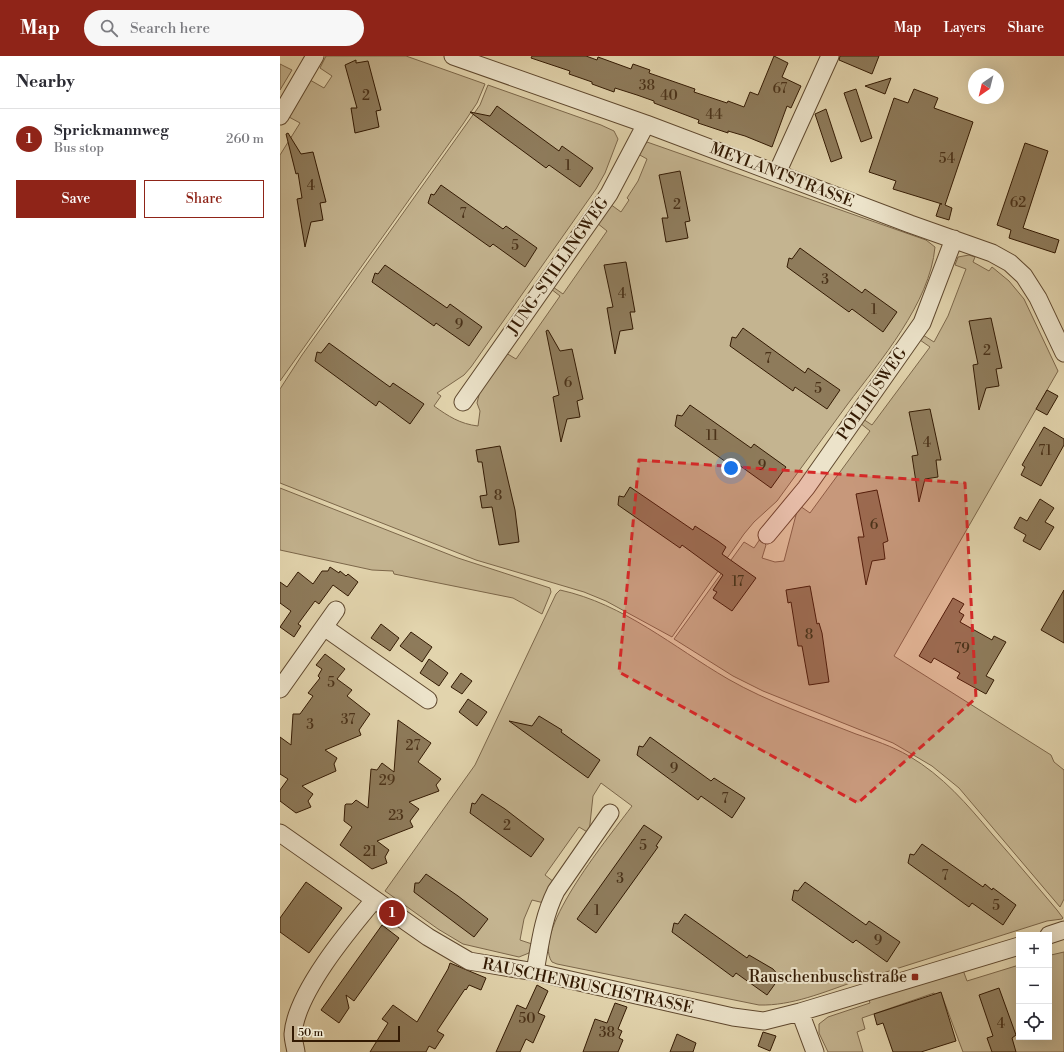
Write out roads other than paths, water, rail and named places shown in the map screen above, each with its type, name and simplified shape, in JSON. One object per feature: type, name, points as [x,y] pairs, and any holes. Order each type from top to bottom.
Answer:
[{"type":"street","points":[[280,116],[315,56]]},
{"type":"street","name":"MEYLANTSTRASSE","points":[[453,56],[646,124],[992,253],[1010,263],[1024,276],[1038,298],[1064,353]]},
{"type":"street","points":[[777,173],[830,56]]},
{"type":"street","name":"JUNG-STILLINGWEG","points":[[463,402],[609,194],[646,124]]},
{"type":"street","name":"POLLIUSWEG","points":[[767,535],[806,488],[922,322],[954,239]]},
{"type":"street","points":[[280,689],[336,610]]},
{"type":"street","points":[[324,627],[428,700]]},
{"type":"street","points":[[535,972],[545,918],[549,905],[556,891],[610,813]]},
{"type":"street","name":"RAUSCHENBUSCHSTRASSE","points":[[280,833],[428,937],[470,961],[535,972],[733,1017],[764,1021],[800,1012],[1016,947]]},
{"type":"street","points":[[296,1052],[287,1034],[302,1004],[315,980],[353,925],[374,900]]},
{"type":"street","points":[[1052,934],[1064,930]]},
{"type":"street","points":[[800,1012],[815,1052]]},
{"type":"place","name":"Sprickmannweg","points":[[392,913]]},
{"type":"place","name":"Rauschenbuschstraße","points":[[915,977]]}]
